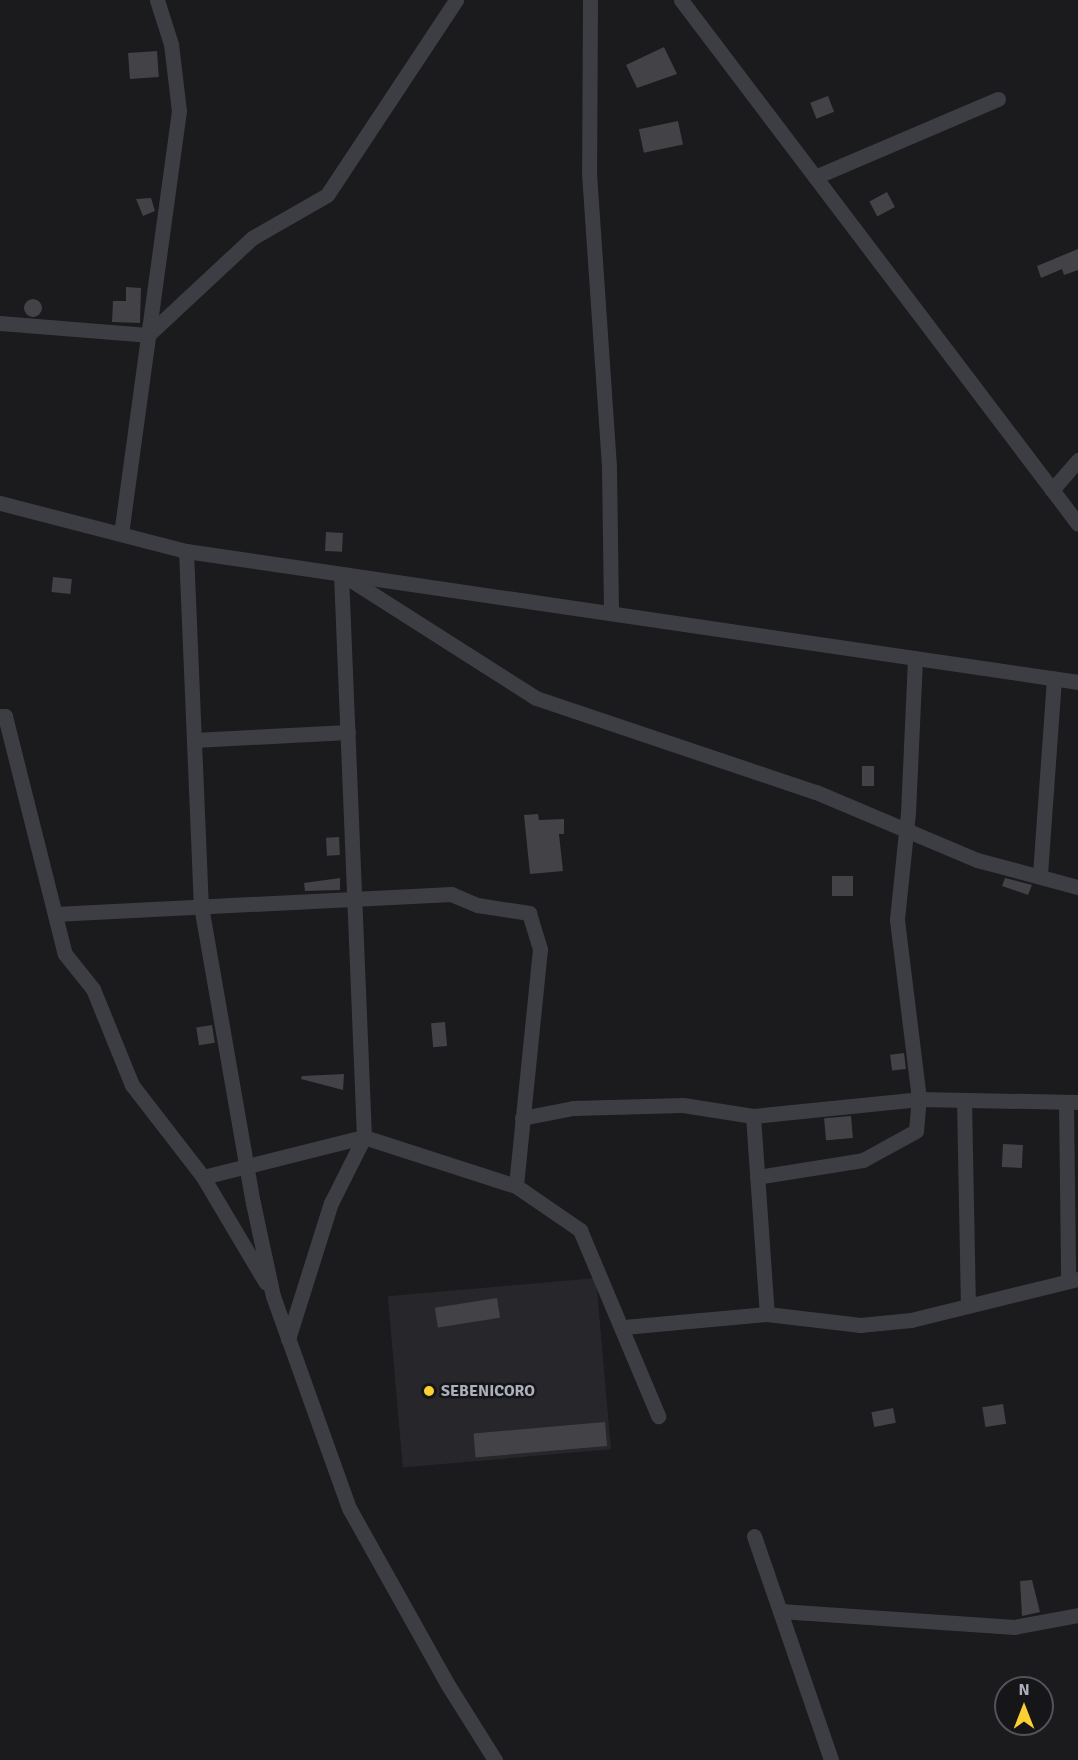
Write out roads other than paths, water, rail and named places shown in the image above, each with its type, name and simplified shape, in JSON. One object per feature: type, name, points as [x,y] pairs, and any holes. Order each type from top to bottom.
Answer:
[{"type":"street","points":[[121,534],[178,111],[171,44],[157,0]]},
{"type":"street","points":[[0,323],[148,335],[252,238],[327,195],[456,0]]},
{"type":"street","points":[[590,0],[589,173],[609,467],[611,613]]},
{"type":"street","points":[[681,0],[1078,524]]},
{"type":"street","points":[[815,177],[998,99]]},
{"type":"street","points":[[1052,489],[1078,460]]},
{"type":"street","points":[[0,503],[186,551],[1078,682]]},
{"type":"street","points":[[186,551],[201,906],[247,1166],[273,1296],[349,1508],[448,1685],[495,1760]]},
{"type":"street","points":[[288,1339],[331,1203],[364,1137],[341,574]]},
{"type":"street","points":[[341,574],[536,698],[816,792],[905,832],[977,860],[1040,874],[1078,887]]},
{"type":"street","points":[[757,1177],[863,1160],[916,1131],[919,1099],[898,948],[898,890],[905,832],[915,658]]},
{"type":"street","points":[[1040,874],[1054,678]]},
{"type":"street","points":[[0,716],[5,716],[65,954],[93,989],[132,1085],[203,1177],[273,1296]]},
{"type":"street","points":[[194,740],[348,732]]},
{"type":"street","points":[[55,914],[451,894],[477,904],[529,914],[540,950],[516,1186]]},
{"type":"street","points":[[522,1118],[573,1108],[683,1105],[753,1116],[919,1099],[1072,1103],[1073,1279],[911,1320],[860,1325],[767,1314],[624,1327]]},
{"type":"street","points":[[964,1100],[968,1305]]},
{"type":"street","points":[[753,1116],[767,1314]]},
{"type":"street","points":[[203,1177],[364,1137],[516,1186],[580,1230],[624,1327],[658,1416]]},
{"type":"street","points":[[754,1536],[831,1760]]},
{"type":"street","points":[[780,1611],[1014,1627],[1078,1615]]},
{"type":"place","name":"SEBENICORO","points":[[429,1391]]}]
